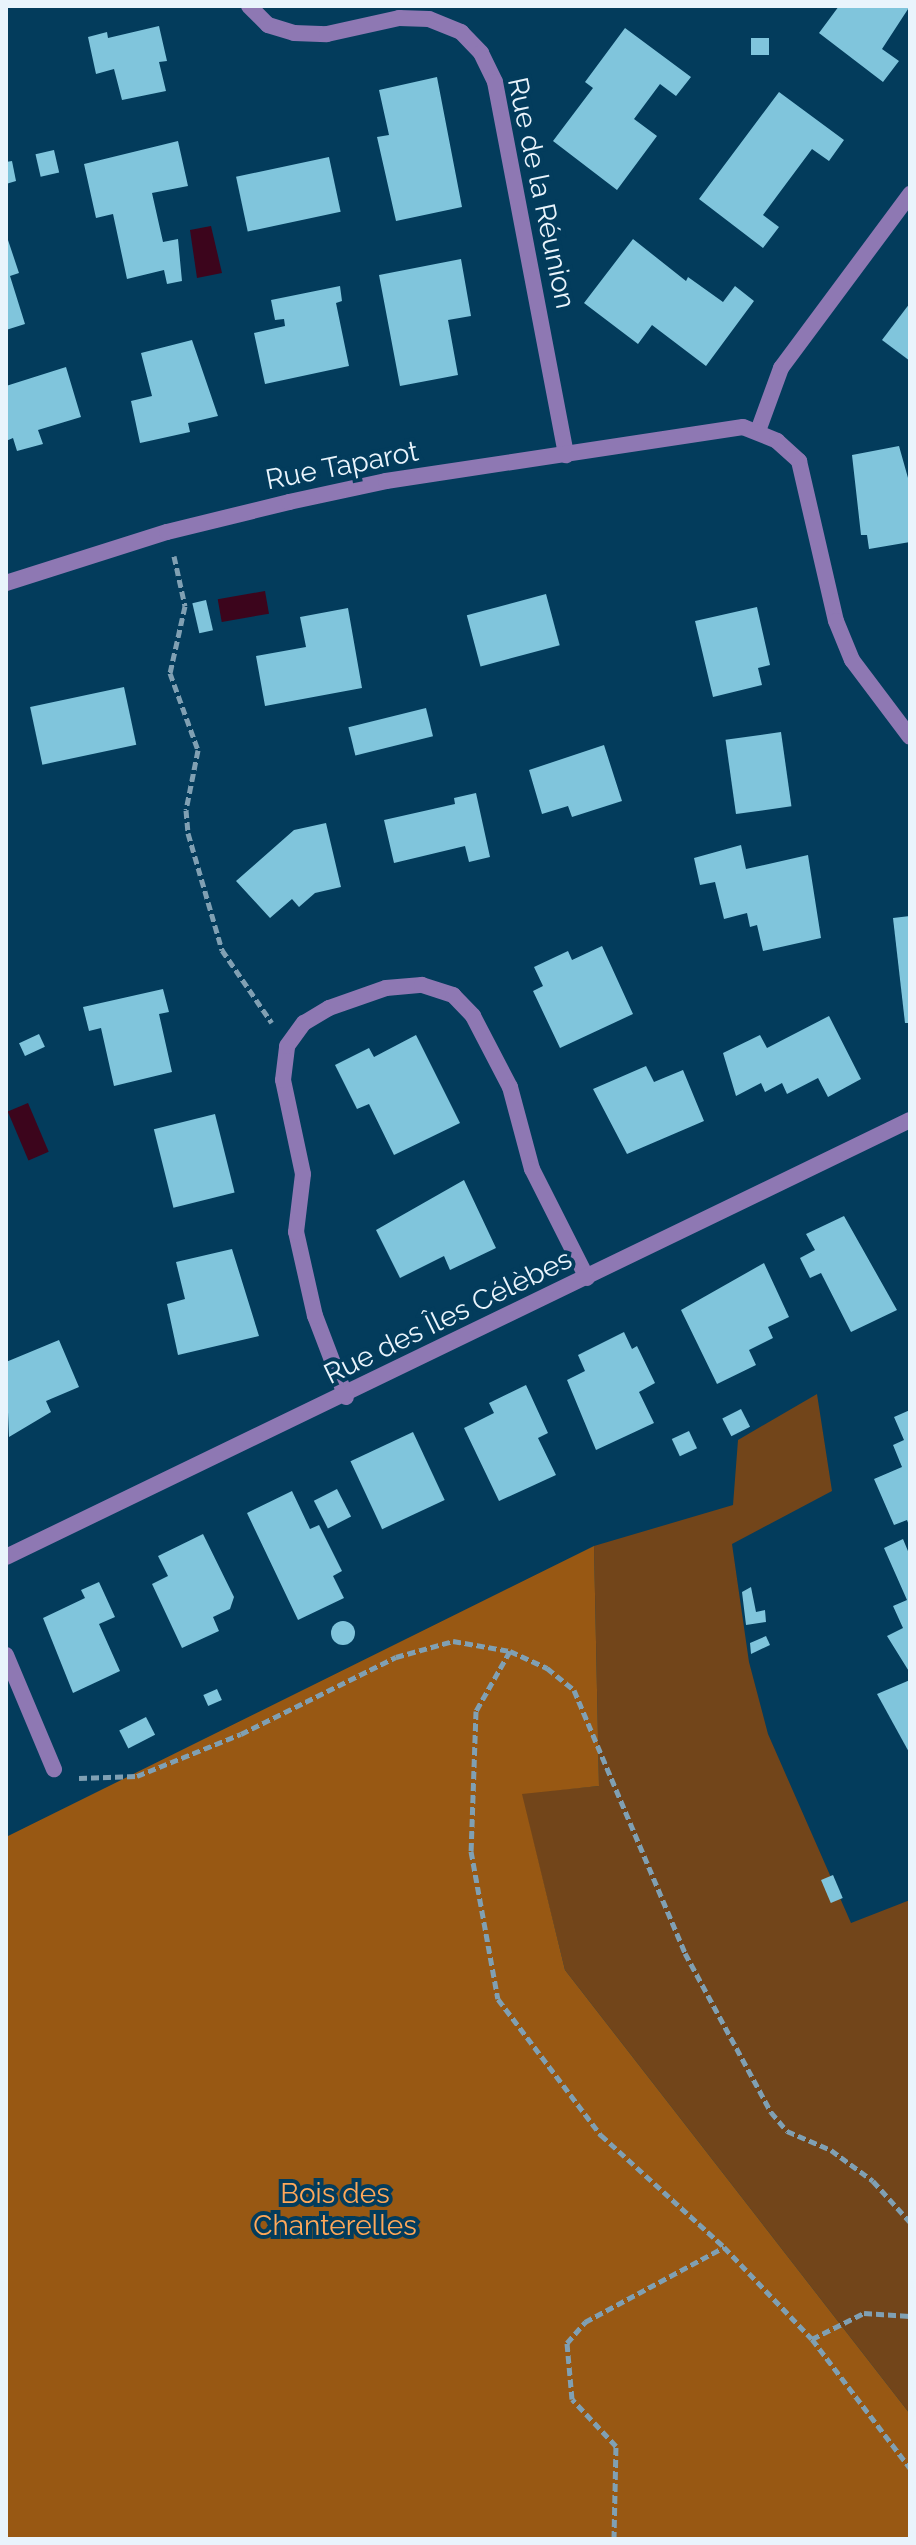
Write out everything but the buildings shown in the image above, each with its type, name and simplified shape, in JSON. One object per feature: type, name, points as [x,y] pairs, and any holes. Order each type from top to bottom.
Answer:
[{"type":"street","name":"Rue de la Réunion","points":[[249,6],[268,25],[294,33],[327,34],[399,18],[429,19],[461,32],[481,53],[495,82],[566,455]]},
{"type":"street","points":[[910,194],[781,368],[758,431],[799,461],[841,634],[852,660],[910,737]]},
{"type":"street","name":"Rue Taparot","points":[[6,583],[167,532],[386,481],[566,455],[695,432],[743,427],[758,431]]},
{"type":"street","points":[[346,1397],[315,1316],[296,1232],[303,1174],[283,1080],[287,1046],[304,1023],[329,1008],[386,988],[422,985],[453,995],[473,1016],[510,1087],[532,1169],[587,1278]]},
{"type":"street","name":"Rue des Îles Célèbes","points":[[6,1557],[346,1397],[910,1120]]},
{"type":"street","points":[[6,1655],[54,1769]]},
{"type":"path","points":[[167,532],[185,606],[170,673],[198,750],[186,810],[188,833],[222,950],[287,1046]]},
{"type":"path","points":[[54,1769],[85,1781],[137,1776],[241,1734],[396,1657],[453,1641],[510,1651],[547,1668],[574,1690],[685,1953],[771,2112],[787,2131],[831,2150],[873,2181],[910,2222]]},
{"type":"path","points":[[510,1651],[476,1711],[471,1851],[498,1999],[601,2135],[724,2247],[812,2339],[910,2468]]},
{"type":"path","points":[[614,2539],[616,2446],[572,2399],[567,2343],[585,2322],[724,2247]]},
{"type":"path","points":[[812,2339],[864,2313],[910,2316]]},
{"type":"shaded area","points":[[211,226],[222,273],[197,278],[190,230]]},
{"type":"shaded area","points":[[265,591],[269,614],[222,622],[218,599]]},
{"type":"shaded area","points":[[28,1103],[49,1152],[28,1160],[8,1112]]},
{"type":"shaded area","points":[[817,1394],[832,1491],[732,1544],[749,1662],[768,1734],[851,1923],[910,1900],[910,2414],[565,1970],[521,1793],[599,1786],[594,1546],[733,1505],[738,1440]]},
{"type":"green space","name":"Bois des Chanterelles","points":[[594,1546],[599,1786],[522,1794],[565,1970],[910,2414],[910,2539],[6,2539],[6,1837]]}]
